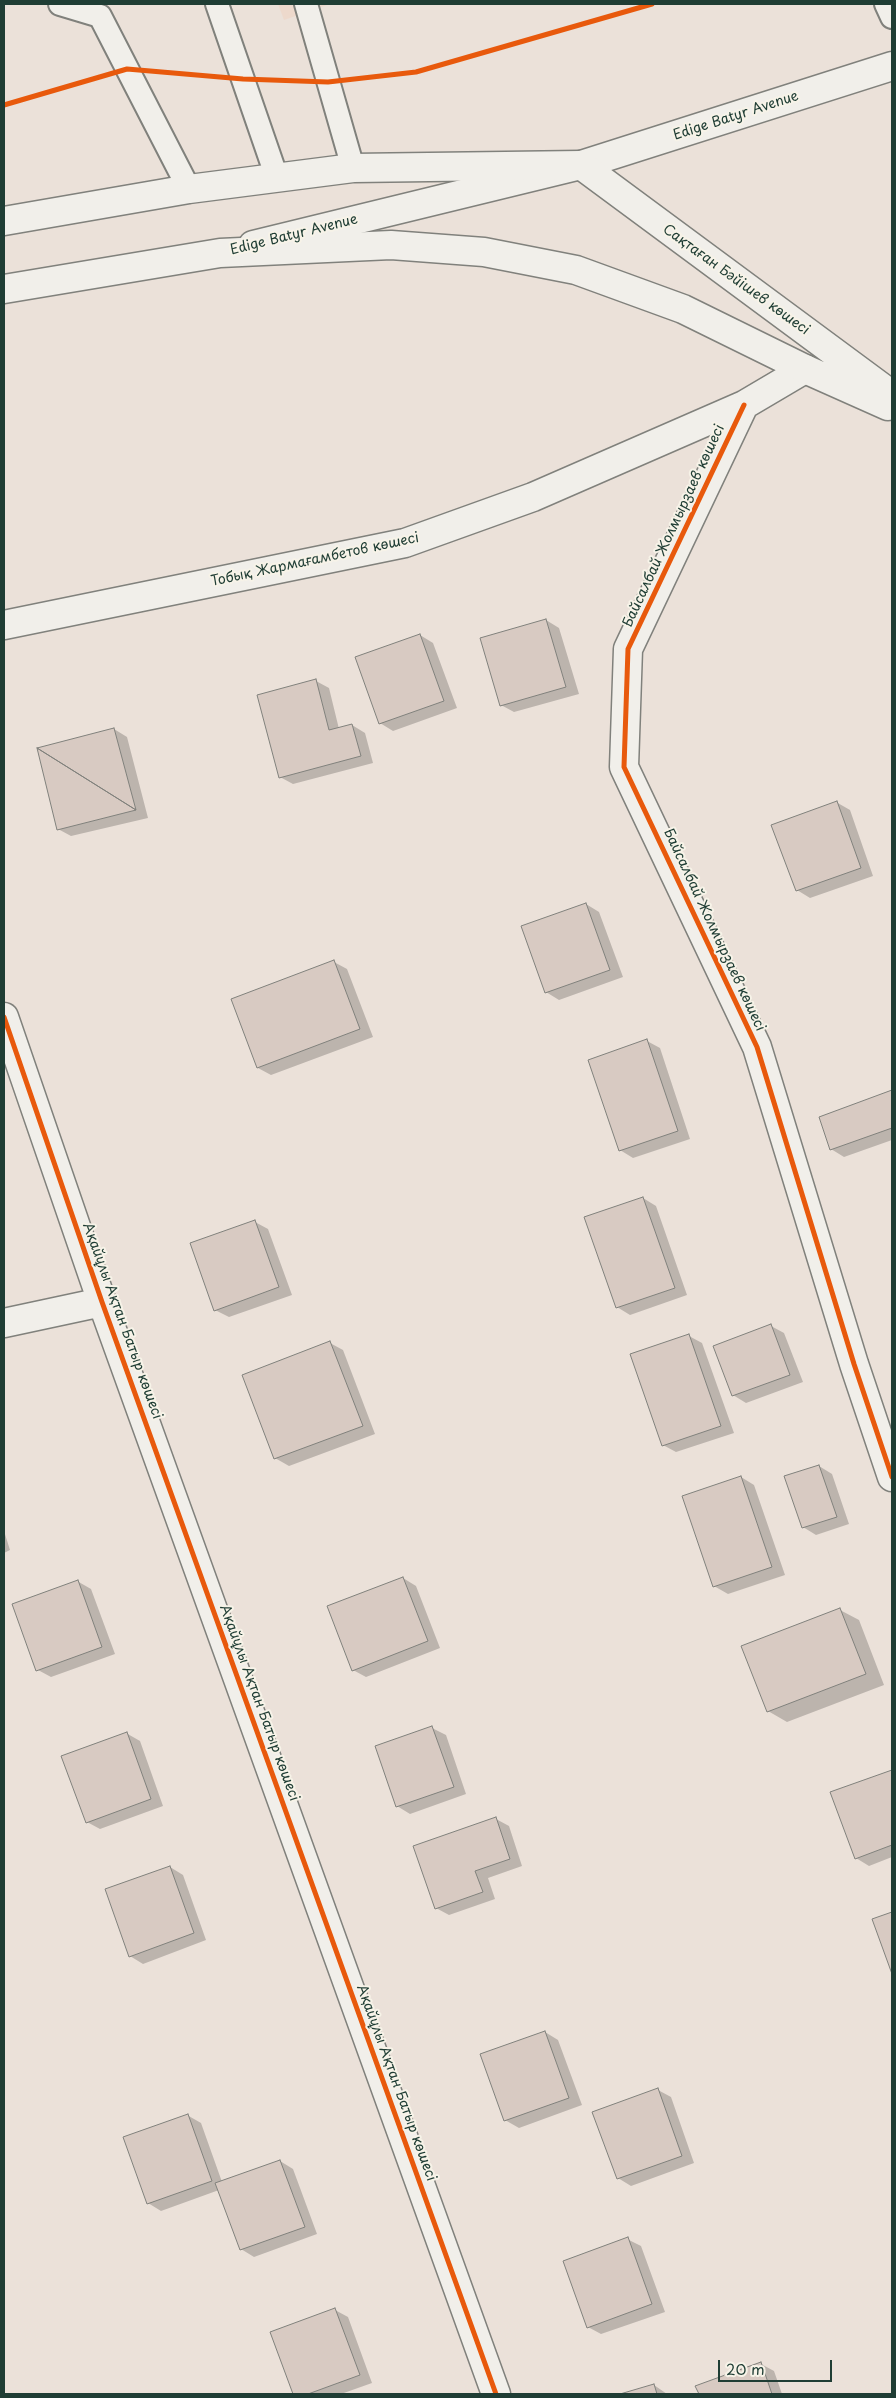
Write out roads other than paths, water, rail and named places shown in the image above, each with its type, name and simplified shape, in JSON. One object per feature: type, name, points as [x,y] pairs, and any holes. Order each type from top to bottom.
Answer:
[{"type":"street","name":"Edige Batyr Avenue","points":[[4,290],[220,253],[580,166],[892,66]]},
{"type":"street","name":"Edige Batyr Avenue","points":[[4,221],[189,189],[353,168],[580,166]]},
{"type":"street","name":"Сақтаған Бәйішев көшесі","points":[[580,166],[892,395]]},
{"type":"street","points":[[220,253],[391,245],[484,252],[576,270],[683,309],[805,369],[892,408]]},
{"type":"street","name":"Тобық Жармағамбетов көшесі","points":[[4,625],[405,543],[534,496],[744,405],[805,369]]},
{"type":"street","name":"Байсалбай Жолмырзаев көшесі","points":[[744,405],[628,649],[624,767],[757,1047],[854,1364],[892,1477]]},
{"type":"street","name":"Ақайұлы Ақтан Батыр көшесі","points":[[4,1017],[102,1302],[496,2394]]},
{"type":"street","points":[[4,1323],[102,1302]]},
{"type":"lane","points":[[60,4],[97,10],[189,189]]},
{"type":"lane","points":[[216,4],[277,178]]},
{"type":"lane","points":[[306,4],[353,168]]},
{"type":"lane","points":[[886,4],[892,17]]}]
